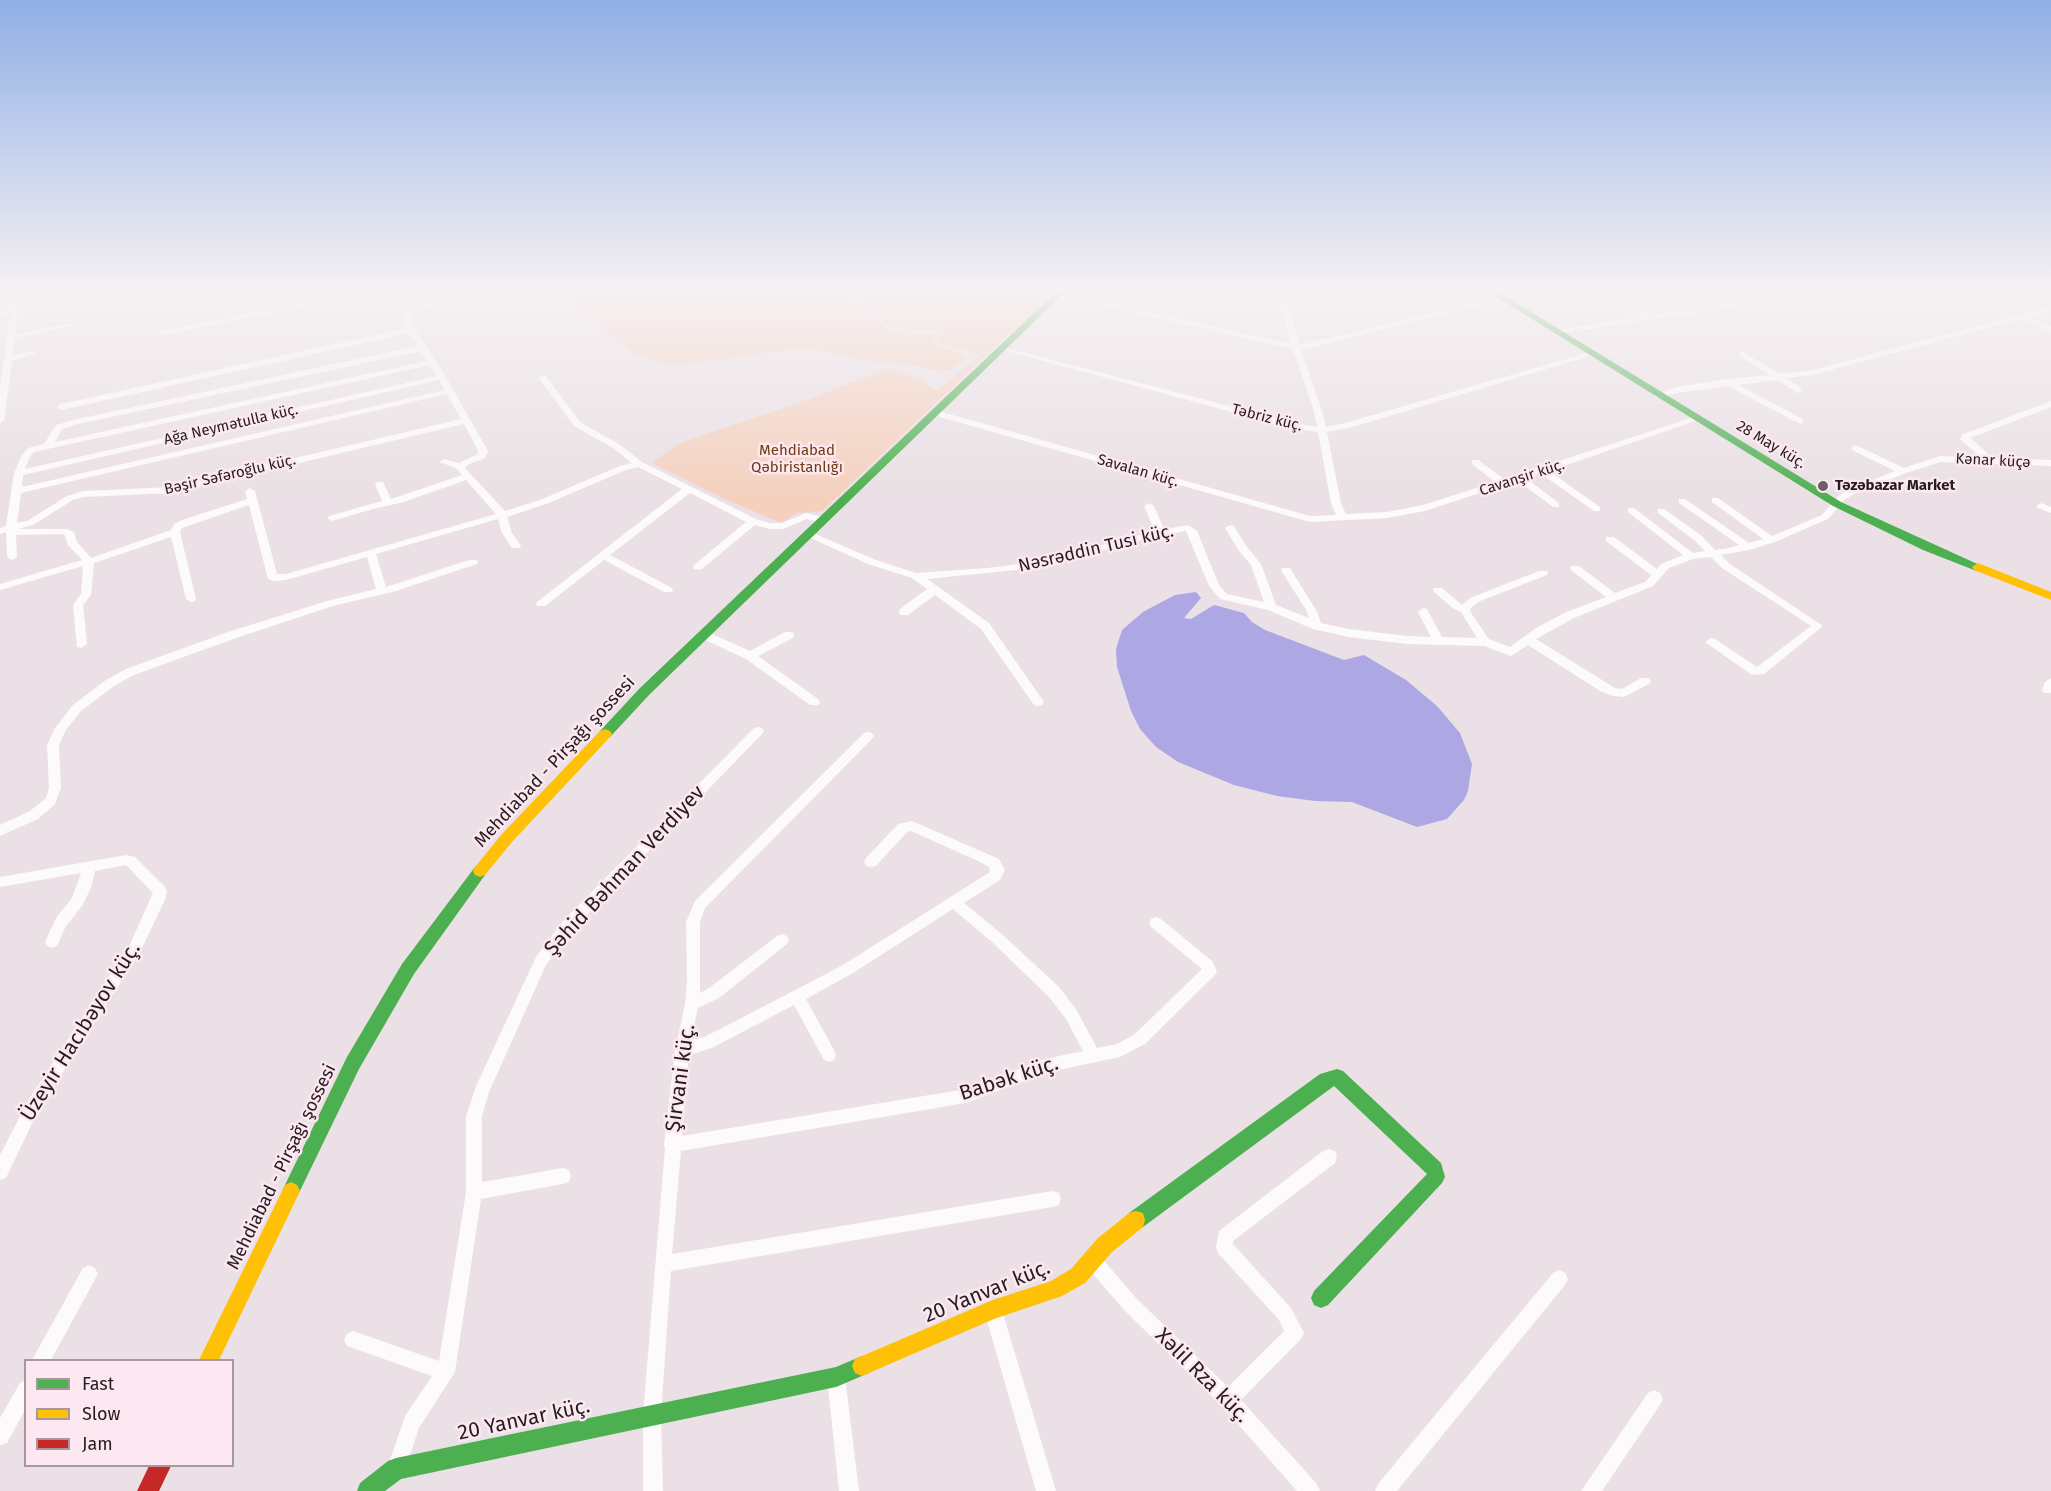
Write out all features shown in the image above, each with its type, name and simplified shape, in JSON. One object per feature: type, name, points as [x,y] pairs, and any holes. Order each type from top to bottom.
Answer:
[{"type":"street","points":[[0,420],[8,361]]},
{"type":"street","points":[[61,407],[272,361]]},
{"type":"street","points":[[48,446],[56,430],[62,425],[362,361]]},
{"type":"street","name":"Mehdiabad - Pirşağı şossesi","points":[[209,1359],[353,1063],[378,1019],[431,936],[507,838],[609,728],[703,634],[990,361]]},
{"type":"street","name":"Təbriz küç.","points":[[1050,361],[1283,423],[1322,430]]},
{"type":"street","points":[[1302,361],[1322,430],[1336,503],[1342,517]]},
{"type":"street","points":[[1322,430],[1346,426],[1570,361]]},
{"type":"street","name":"28 May küç.","points":[[1603,361],[1837,504],[1927,547],[2051,596]]},
{"type":"street","points":[[1753,361],[1798,390]]},
{"type":"street","points":[[1657,395],[1727,382],[1809,373],[1856,361]]},
{"type":"street","points":[[12,558],[11,531],[19,473],[28,452],[48,446],[433,362],[484,453],[478,459],[460,466],[444,462]]},
{"type":"street","name":"Ağa Neymətulla küç.","points":[[19,473],[442,377]]},
{"type":"street","points":[[543,378],[577,424],[610,442],[639,464],[753,521],[776,528],[806,516],[824,520]]},
{"type":"street","points":[[1727,382],[1800,421]]},
{"type":"street","points":[[16,491],[450,391]]},
{"type":"street","points":[[1992,462],[1965,439],[1966,436],[2051,404]]},
{"type":"street","name":"Savalan küç.","points":[[936,413],[1301,518],[1342,517]]},
{"type":"street","name":"Bəşir Səfəroğlu küç.","points":[[0,531],[11,531],[30,523],[70,498],[83,494],[172,490],[465,420]]},
{"type":"street","name":"Cavanşir küç.","points":[[1342,517],[1405,513],[1504,484],[1697,420]]},
{"type":"street","points":[[1855,448],[1903,471]]},
{"type":"street","name":"Kənar küçə","points":[[1529,640],[1570,615],[1649,584],[1665,566],[1691,556],[1749,547],[1771,540],[1825,517],[1841,498],[1851,492],[1903,471],[1940,459],[1965,458],[1992,462],[2051,463]]},
{"type":"street","points":[[1475,462],[1504,484]]},
{"type":"street","points":[[191,599],[175,532],[178,526],[250,496],[274,579],[286,578],[502,515],[623,468],[639,464]]},
{"type":"street","points":[[460,466],[466,477],[499,509],[507,534],[516,546]]},
{"type":"street","points":[[1543,471],[1598,509]]},
{"type":"street","points":[[332,518],[388,503],[466,477]]},
{"type":"street","points":[[1520,478],[1556,505]]},
{"type":"street","points":[[380,484],[388,503]]},
{"type":"street","points":[[541,604],[689,489]]},
{"type":"street","points":[[1715,500],[1771,540]]},
{"type":"street","points":[[1682,501],[1749,547]]},
{"type":"street","points":[[1149,506],[1161,532]]},
{"type":"street","points":[[1631,510],[1691,556]]},
{"type":"street","points":[[1661,512],[1698,538],[1726,566],[1818,626],[1756,672],[1711,642]]},
{"type":"street","points":[[698,567],[753,521]]},
{"type":"street","points":[[1230,528],[1256,564],[1271,607]]},
{"type":"street","name":"Nəsrəddin Tusi küç.","points":[[809,535],[872,562],[916,576],[1036,565],[1161,532],[1191,530],[1218,593],[1224,597],[1271,607],[1317,626],[1377,638],[1485,642],[1511,652],[1529,640]]},
{"type":"street","points":[[11,531],[63,531],[70,534],[72,543],[89,562],[86,595],[78,605],[81,644]]},
{"type":"street","points":[[0,587],[89,562],[175,532]]},
{"type":"street","points":[[1610,539],[1657,574]]},
{"type":"street","points":[[371,553],[381,592]]},
{"type":"street","points":[[604,556],[668,590]]},
{"type":"street","points":[[0,831],[34,815],[51,801],[55,788],[53,745],[61,728],[77,708],[110,683],[130,672],[232,635],[331,603],[381,592],[473,562]]},
{"type":"street","points":[[1575,568],[1613,597]]},
{"type":"street","points":[[1286,570],[1311,610],[1317,626]]},
{"type":"street","points":[[1465,610],[1474,600],[1543,573]]},
{"type":"street","points":[[916,576],[984,626],[1038,702]]},
{"type":"street","points":[[904,612],[935,589]]},
{"type":"street","points":[[1438,590],[1465,610],[1485,642]]},
{"type":"street","points":[[1423,612],[1439,641]]},
{"type":"street","points":[[703,634],[750,656],[814,702]]},
{"type":"street","points":[[750,656],[789,635]]},
{"type":"street","points":[[1529,640],[1613,692],[1624,693],[1645,681]]},
{"type":"street","name":"Şəhid Bəhman Verdiyev","points":[[396,1469],[412,1423],[446,1372],[474,1192],[474,1116],[541,961],[568,925],[758,731]]},
{"type":"street","name":"Şirvani küç.","points":[[653,1491],[652,1414],[672,1144],[682,1050],[692,1004],[694,981],[693,922],[700,905],[868,736]]},
{"type":"street","points":[[682,1050],[707,1043],[848,969],[955,903],[995,876],[998,870],[994,863],[912,826],[903,828],[871,862]]},
{"type":"street","name":"Üzeyir Hacıbəyov küç.","points":[[0,1172],[5,1149],[135,948],[158,900],[160,891],[130,861],[118,860],[90,866]]},
{"type":"street","points":[[0,882],[90,866],[80,895],[61,922],[52,942]]},
{"type":"street","points":[[955,903],[998,939],[1054,992],[1071,1014],[1093,1056]]},
{"type":"street","name":"Babək küç.","points":[[672,1144],[966,1096],[1045,1066],[1120,1050],[1140,1039],[1210,972],[1207,965],[1156,922]]},
{"type":"street","points":[[692,1004],[714,993],[782,940]]},
{"type":"street","points":[[797,996],[829,1054]]},
{"type":"street","name":"20 Yanvar küç.","points":[[368,1491],[396,1469],[836,1377],[993,1311],[1056,1289],[1078,1276],[1105,1245],[1125,1228],[1326,1080],[1336,1077],[1435,1168],[1436,1178],[1321,1298]]},
{"type":"street","points":[[1228,1400],[1295,1333],[1285,1314],[1224,1247],[1225,1237],[1329,1157]]},
{"type":"street","points":[[474,1192],[562,1176]]},
{"type":"street","points":[[663,1264],[1053,1199]]},
{"type":"street","name":"Xəlil Rza küç.","points":[[1093,1261],[1131,1305],[1228,1400],[1310,1491]]},
{"type":"street","points":[[42,1359],[89,1274]]},
{"type":"street","points":[[1385,1491],[1559,1279]]},
{"type":"street","points":[[993,1311],[1046,1491]]},
{"type":"street","points":[[353,1340],[446,1372]]},
{"type":"street","points":[[836,1377],[849,1491]]},
{"type":"street","points":[[0,1436],[24,1393]]},
{"type":"street","points":[[1591,1491],[1654,1399]]},
{"type":"street","points":[[148,1491],[160,1467]]},
{"type":"green space","points":[[657,361],[707,361],[671,365]]},
{"type":"green space","points":[[868,361],[962,361],[958,366],[943,372],[909,364]]},
{"type":"green space","name":"Mehdiabad Qəbiristanlığı","points":[[973,361],[981,361],[822,511],[796,513],[782,523],[727,500],[652,463],[680,443],[810,399],[889,368],[916,378],[937,391]]},
{"type":"shaded area","points":[[1196,592],[1201,598],[1184,618],[1191,619],[1214,605],[1244,613],[1252,622],[1265,630],[1344,660],[1364,655],[1406,680],[1437,706],[1460,733],[1472,764],[1468,791],[1464,800],[1447,819],[1417,827],[1352,802],[1315,801],[1277,796],[1234,785],[1178,762],[1156,747],[1140,729],[1131,711],[1117,667],[1116,649],[1122,630],[1143,612],[1175,595]]},
{"type":"traffic: fast","points":[[605,734],[645,691],[989,361]]},
{"type":"traffic: fast","points":[[1604,361],[1837,504],[1927,547],[1978,567]]},
{"type":"traffic: fast","points":[[291,1191],[353,1063],[408,969],[480,871]]},
{"type":"traffic: fast","points":[[1136,1220],[1326,1080],[1337,1077],[1435,1169],[1436,1177],[1321,1298]]},
{"type":"traffic: fast","points":[[368,1491],[396,1469],[836,1377],[862,1366]]},
{"type":"traffic: slow","points":[[1978,567],[2051,596]]},
{"type":"traffic: slow","points":[[480,871],[507,838],[605,734]]},
{"type":"traffic: slow","points":[[209,1359],[291,1191]]},
{"type":"traffic: slow","points":[[862,1366],[993,1310],[1055,1289],[1078,1276],[1105,1245],[1136,1220]]},
{"type":"traffic: jam","points":[[148,1491],[160,1467]]},
{"type":"place","name":"Təzəbazar Market","points":[[1823,486]]}]
